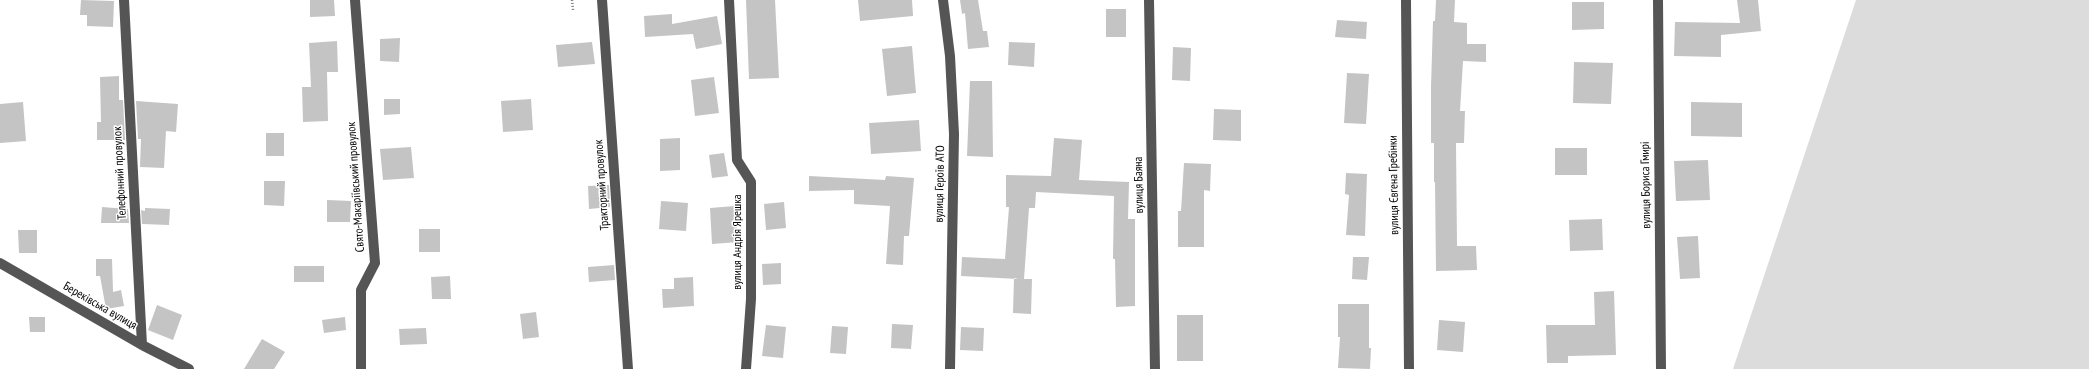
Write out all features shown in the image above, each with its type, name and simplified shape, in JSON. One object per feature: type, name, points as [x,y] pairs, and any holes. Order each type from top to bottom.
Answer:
[{"type":"street","name":"Телефонний провулок","points":[[124,0],[142,345]]},
{"type":"street","name":"Свято-Макаріївський провулок","points":[[356,0],[375,263],[361,290],[361,369]]},
{"type":"street","name":"Тракторний провулок","points":[[602,0],[628,369]]},
{"type":"street","name":"вулиця Андрія Ярешка","points":[[730,0],[737,160],[751,182],[751,299],[746,369]]},
{"type":"street","name":"вулиця Героїв АТО","points":[[943,0],[950,56],[954,134],[950,369]]},
{"type":"street","name":"вулиця Баяна","points":[[1149,0],[1155,369]]},
{"type":"street","name":"вулиця Євгена Гребінки","points":[[1406,0],[1409,369]]},
{"type":"street","name":"вулиця Бориса Гмирі","points":[[1658,0],[1661,369]]},
{"type":"street","name":"Береківська вулиця","points":[[0,263],[142,345],[189,369]]},
{"type":"path","points":[[572,0],[573,10]]},
{"type":"shaded area","points":[[1856,0],[2089,0],[2089,369],[1733,369]]},
{"type":"building","points":[[81,0],[114,1],[113,27],[87,26],[87,15],[80,15]]},
{"type":"building","points":[[310,0],[334,0],[335,16],[310,17]]},
{"type":"building","points":[[746,0],[775,0],[779,78],[749,79]]},
{"type":"building","points":[[858,0],[912,0],[913,16],[860,21]]},
{"type":"building","points":[[960,0],[978,0],[983,31],[987,31],[989,47],[968,49],[965,13],[962,14]]},
{"type":"building","points":[[1436,0],[1455,0],[1454,22],[1467,23],[1467,44],[1486,44],[1486,62],[1463,61],[1460,111],[1465,111],[1464,143],[1456,143],[1457,246],[1476,246],[1477,270],[1436,271],[1434,143],[1431,143],[1431,87],[1433,21],[1435,21]]},
{"type":"building","points":[[1737,0],[1758,0],[1761,31],[1721,35],[1721,57],[1674,56],[1675,22],[1740,23]]},
{"type":"building","points":[[1572,2],[1604,2],[1604,29],[1572,30]]},
{"type":"building","points":[[1106,9],[1126,9],[1126,37],[1106,37]]},
{"type":"building","points":[[672,14],[672,24],[717,16],[722,44],[696,49],[693,34],[645,37],[644,16]]},
{"type":"building","points":[[1337,20],[1367,22],[1366,39],[1335,37]]},
{"type":"building","points":[[400,38],[399,62],[380,61],[380,39]]},
{"type":"building","points":[[337,41],[338,72],[327,72],[328,121],[303,122],[302,87],[311,87],[309,43]]},
{"type":"building","points":[[592,42],[595,64],[558,67],[556,45]]},
{"type":"building","points":[[1009,42],[1035,43],[1034,67],[1008,65]]},
{"type":"building","points":[[912,46],[916,93],[887,96],[882,49]]},
{"type":"building","points":[[1173,47],[1191,48],[1190,81],[1172,80]]},
{"type":"building","points":[[1574,62],[1613,63],[1611,104],[1573,103]]},
{"type":"building","points":[[1347,73],[1369,74],[1366,124],[1344,123]]},
{"type":"building","points":[[119,76],[119,100],[123,100],[125,140],[97,140],[97,122],[101,122],[100,77]]},
{"type":"building","points":[[714,77],[719,113],[695,116],[691,80]]},
{"type":"building","points":[[970,81],[992,81],[993,157],[967,156]]},
{"type":"building","points":[[384,99],[400,99],[400,114],[384,115]]},
{"type":"building","points":[[531,99],[533,130],[503,132],[501,101]]},
{"type":"building","points":[[136,101],[178,104],[176,132],[166,131],[164,168],[140,167],[141,139],[138,139]]},
{"type":"building","points":[[23,102],[26,141],[0,143],[0,104]]},
{"type":"building","points":[[1691,102],[1742,103],[1742,137],[1691,136]]},
{"type":"building","points":[[1214,109],[1241,110],[1241,141],[1213,140]]},
{"type":"building","points":[[919,120],[921,151],[871,154],[869,123]]},
{"type":"building","points":[[266,133],[284,133],[284,156],[266,156]]},
{"type":"building","points":[[680,138],[680,170],[660,171],[660,139]]},
{"type":"building","points":[[1054,138],[1082,140],[1079,180],[1129,182],[1128,219],[1135,219],[1135,306],[1116,307],[1115,259],[1113,259],[1114,196],[1036,192],[1035,208],[1029,208],[1024,279],[1032,279],[1031,314],[1013,313],[1014,279],[961,276],[962,257],[1005,259],[1009,207],[1006,207],[1006,175],[1051,176]]},
{"type":"building","points":[[411,147],[414,178],[383,180],[380,149]]},
{"type":"building","points":[[1555,148],[1587,148],[1587,175],[1555,175]]},
{"type":"building","points":[[724,153],[728,176],[712,178],[709,155]]},
{"type":"building","points":[[1708,160],[1710,200],[1676,201],[1674,161]]},
{"type":"building","points":[[1184,163],[1211,164],[1210,191],[1204,190],[1204,247],[1178,247],[1178,211],[1181,211]]},
{"type":"building","points":[[1346,173],[1367,174],[1365,236],[1346,235],[1349,195],[1345,194]]},
{"type":"building","points":[[809,176],[885,180],[886,176],[914,178],[909,236],[904,236],[903,265],[886,264],[890,206],[854,204],[854,190],[809,191]]},
{"type":"building","points":[[264,181],[285,181],[284,206],[264,205]]},
{"type":"building","points":[[609,185],[610,207],[589,209],[588,186]]},
{"type":"building","points":[[327,200],[351,201],[350,222],[327,222]]},
{"type":"building","points":[[661,201],[688,203],[686,231],[659,229]]},
{"type":"building","points":[[784,202],[786,228],[766,230],[764,204]]},
{"type":"building","points":[[735,206],[738,242],[712,244],[710,208]]},
{"type":"building","points":[[102,207],[128,209],[129,223],[101,223]]},
{"type":"building","points":[[145,208],[170,209],[169,225],[142,224],[141,210],[145,211]]},
{"type":"building","points":[[1602,219],[1603,250],[1570,251],[1569,220]]},
{"type":"building","points":[[419,229],[440,229],[440,252],[419,252]]},
{"type":"building","points":[[18,230],[37,230],[37,253],[19,253]]},
{"type":"building","points":[[1698,236],[1700,278],[1680,279],[1677,237]]},
{"type":"building","points":[[1353,257],[1369,257],[1367,280],[1352,279]]},
{"type":"building","points":[[96,259],[112,259],[113,292],[121,290],[124,306],[106,309],[100,276],[96,276]]},
{"type":"building","points":[[781,263],[781,284],[763,285],[762,264]]},
{"type":"building","points":[[614,265],[615,280],[589,282],[588,267]]},
{"type":"building","points":[[294,266],[324,266],[324,282],[294,282]]},
{"type":"building","points":[[450,276],[451,299],[432,299],[431,277]]},
{"type":"building","points":[[693,277],[694,306],[663,308],[662,289],[674,289],[674,278]]},
{"type":"building","points":[[1614,291],[1616,355],[1568,356],[1568,363],[1547,363],[1546,325],[1595,325],[1594,292]]},
{"type":"building","points":[[1338,304],[1369,304],[1369,348],[1371,348],[1370,369],[1338,368],[1340,337],[1338,337]]},
{"type":"building","points":[[157,305],[182,315],[173,340],[148,330]]},
{"type":"building","points":[[536,312],[539,337],[523,339],[520,314]]},
{"type":"building","points":[[1177,315],[1203,315],[1203,361],[1177,361]]},
{"type":"building","points":[[29,317],[45,317],[45,332],[30,332]]},
{"type":"building","points":[[345,317],[346,330],[324,333],[322,320]]},
{"type":"building","points":[[1439,320],[1465,322],[1463,352],[1437,350]]},
{"type":"building","points":[[892,324],[913,325],[911,349],[891,348]]},
{"type":"building","points":[[766,325],[786,327],[783,358],[762,356]]},
{"type":"building","points":[[832,326],[848,327],[846,354],[830,353]]},
{"type":"building","points":[[961,327],[984,328],[983,351],[960,350]]},
{"type":"building","points":[[426,328],[427,344],[400,345],[399,329]]},
{"type":"building","points":[[262,339],[285,352],[274,369],[244,369]]}]
